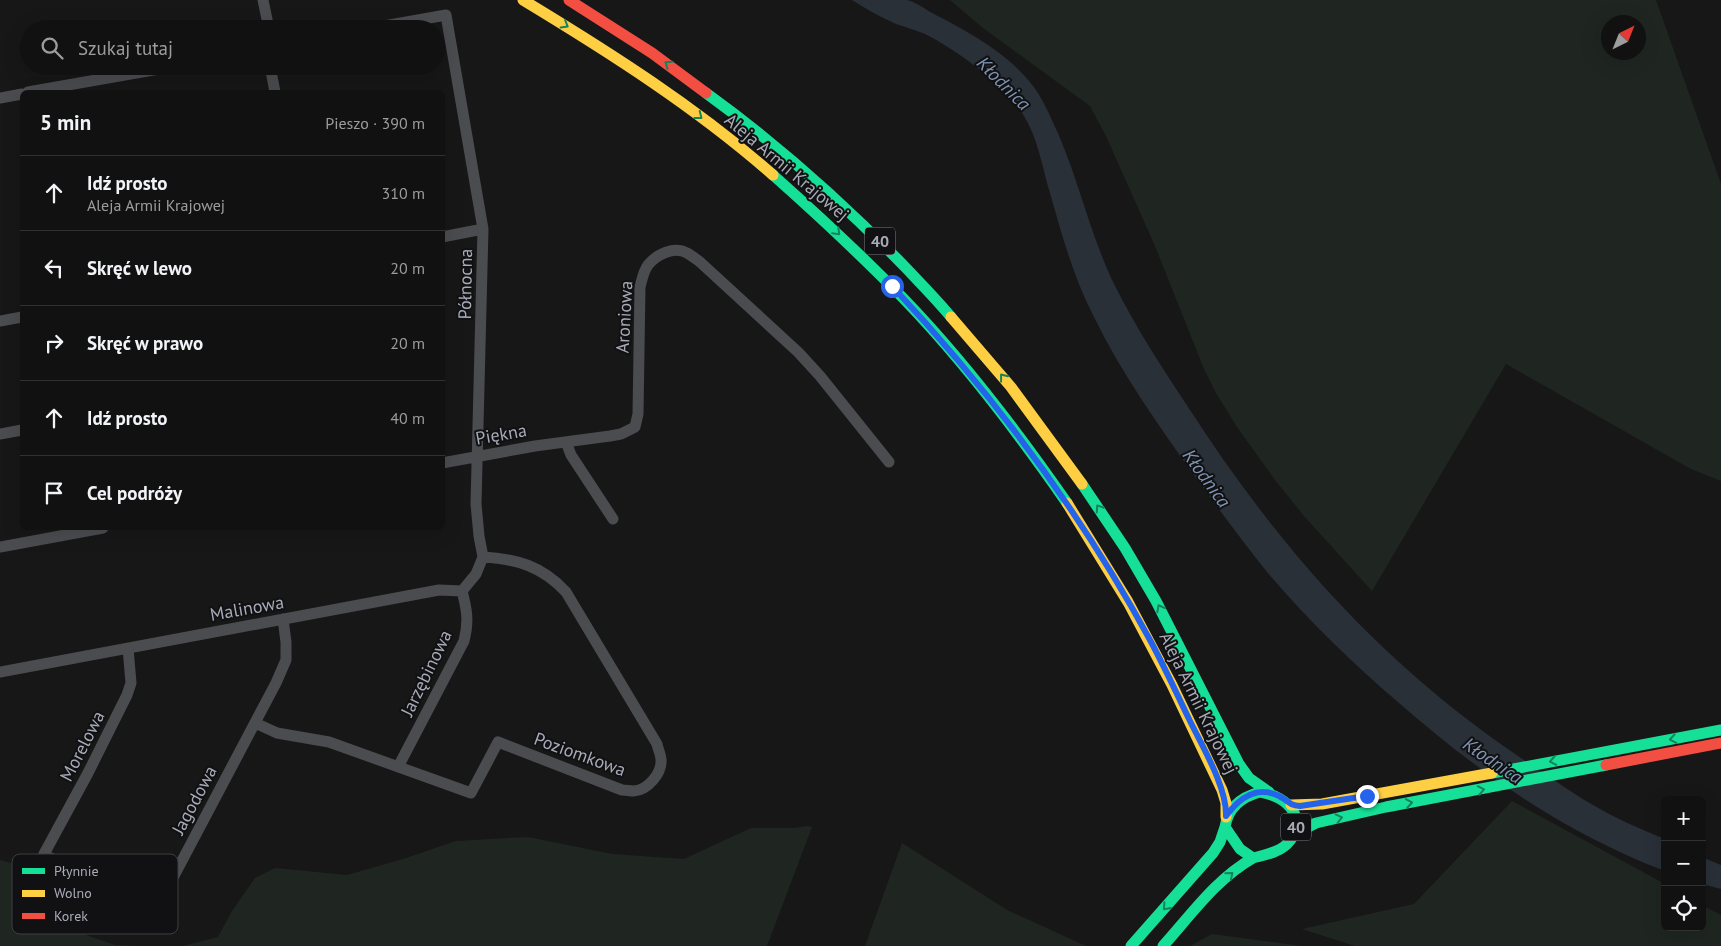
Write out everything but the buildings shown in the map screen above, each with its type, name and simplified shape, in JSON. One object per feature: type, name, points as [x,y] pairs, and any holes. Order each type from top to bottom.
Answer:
[{"type":"main road","name":"Aleja Armii Krajowej","points":[[523,0],[590,40],[644,76],[696,114],[780,181],[826,221],[892,286],[943,342],[1006,418],[1041,466],[1085,531],[1132,607],[1152,642],[1224,795],[1225,822]]},
{"type":"main road","name":"Aleja Armii Krajowej","points":[[569,0],[638,44],[712,95],[795,161],[911,270],[974,340],[1059,448],[1094,499],[1155,598],[1239,764],[1249,778],[1269,792]]},
{"type":"main road","name":"40","points":[[1290,805],[1322,804],[1721,730]]},
{"type":"main road","name":"40","points":[[1294,834],[1308,826],[1386,807],[1721,743]]},
{"type":"main road","name":"40","points":[[1269,792],[1283,798],[1290,805],[1295,814],[1296,827],[1291,840],[1282,849],[1253,858],[1237,847],[1225,822],[1236,804],[1245,797],[1255,793],[1269,792]]},
{"type":"main road","points":[[1131,946],[1213,853],[1220,842],[1225,822]]},
{"type":"main road","points":[[1163,946],[1222,882],[1253,858]]},
{"type":"street","points":[[263,0],[267,20]]},
{"type":"street","name":"Północna","points":[[418,20],[446,15],[483,229],[476,504],[483,557]]},
{"type":"street","points":[[39,90],[125,75]]},
{"type":"street","points":[[272,75],[275,90]]},
{"type":"street","points":[[0,98],[20,94]]},
{"type":"street","points":[[445,236],[483,229]]},
{"type":"street","name":"Aroniowa","points":[[566,442],[621,434],[634,427],[638,414],[640,287],[648,265],[658,256],[675,250],[686,252],[700,262],[798,352],[820,376],[889,462]]},
{"type":"street","points":[[0,321],[20,316]]},
{"type":"street","points":[[0,434],[20,430]]},
{"type":"street","points":[[566,442],[571,455],[613,519]]},
{"type":"street","name":"Piękna","points":[[445,462],[566,442]]},
{"type":"street","points":[[0,547],[92,530]]},
{"type":"street","points":[[462,590],[476,574],[483,557]]},
{"type":"street","name":"Poziomkowa","points":[[255,723],[283,734],[329,742],[471,793],[498,742],[622,790],[635,791],[642,789],[654,780],[658,771],[661,761],[657,744],[566,592],[554,579],[530,566],[508,558],[483,557]]},
{"type":"street","name":"Malinowa","points":[[0,672],[439,590],[462,590]]},
{"type":"street","name":"Jarzębinowa","points":[[398,767],[464,640],[468,610],[462,590]]},
{"type":"street","name":"Jagodowa","points":[[178,868],[276,683],[286,660],[286,642],[282,619]]},
{"type":"street","name":"Morelowa","points":[[44,854],[88,774],[127,695],[131,682],[128,648]]},
{"type":"shaded area","points":[[950,0],[1656,0],[1721,184],[1721,481],[1691,469],[1506,364],[1372,591],[1304,516],[1275,480],[1237,427],[1216,393],[1204,369],[1155,246],[1106,136],[1090,106],[983,28]]},
{"type":"shaded area","points":[[1512,801],[1661,882],[1661,931],[1706,931],[1706,907],[1721,915],[1721,946],[1355,946],[1302,929],[1414,904]]},
{"type":"shaded area","points":[[812,827],[767,946],[183,946],[218,937],[232,911],[255,878],[275,868],[347,875],[456,841],[528,837],[612,854],[684,859],[751,828]]},
{"type":"shaded area","points":[[902,843],[1007,910],[1086,946],[865,946]]},
{"type":"shaded area","points":[[0,860],[12,863],[12,934],[85,934],[115,945],[138,946],[0,946]]},
{"type":"shaded area","points":[[1212,934],[1302,946],[1190,946]]},
{"type":"water","name":"Kłodnica","points":[[852,0],[907,0],[914,2],[988,45],[1023,74],[1040,97],[1060,138],[1105,264],[1122,300],[1190,410],[1263,514],[1302,562],[1344,608],[1387,651],[1434,692],[1483,731],[1578,796],[1619,819],[1661,837],[1661,869],[1592,839],[1558,820],[1492,777],[1429,729],[1381,688],[1298,607],[1267,572],[1196,478],[1128,378],[1104,337],[1074,270],[1034,137],[1017,106],[987,76],[949,48],[925,34],[884,19]]},
{"type":"water","points":[[1706,859],[1721,865],[1721,889],[1706,885]]},
{"type":"traffic: fast","points":[[706,93],[759,133],[835,199],[907,269],[951,317]]},
{"type":"traffic: fast","points":[[773,175],[823,220],[926,322],[989,397],[1067,503]]},
{"type":"traffic: fast","points":[[1082,484],[1125,548],[1156,601],[1239,764],[1249,778],[1269,792]]},
{"type":"traffic: fast","points":[[1492,773],[1721,730]]},
{"type":"traffic: fast","points":[[1294,834],[1316,823],[1386,807],[1606,765]]},
{"type":"traffic: fast","points":[[1260,792],[1270,794],[1287,804],[1293,811],[1296,827],[1293,836],[1282,848],[1253,858],[1240,849],[1225,827],[1229,814],[1236,804],[1260,792]]},
{"type":"traffic: fast","points":[[1131,946],[1213,853],[1220,842],[1225,827]]},
{"type":"traffic: fast","points":[[1163,946],[1227,876],[1253,858]]},
{"type":"traffic: slow","points":[[523,0],[652,82],[744,150],[773,175]]},
{"type":"traffic: slow","points":[[951,317],[1011,387],[1082,484]]},
{"type":"traffic: slow","points":[[1067,503],[1128,602],[1172,685],[1222,790],[1226,803],[1226,817]]},
{"type":"traffic: slow","points":[[1291,805],[1322,804],[1492,773]]},
{"type":"traffic: jam","points":[[569,0],[652,53],[706,93]]},
{"type":"traffic: jam","points":[[1606,765],[1721,743]]},
{"type":"route","points":[[892,286],[926,322],[1006,418],[1073,512],[1104,561],[1152,642],[1224,795],[1226,816],[1241,800],[1260,792],[1269,792],[1283,798],[1290,805],[1300,806],[1367,796]]}]
